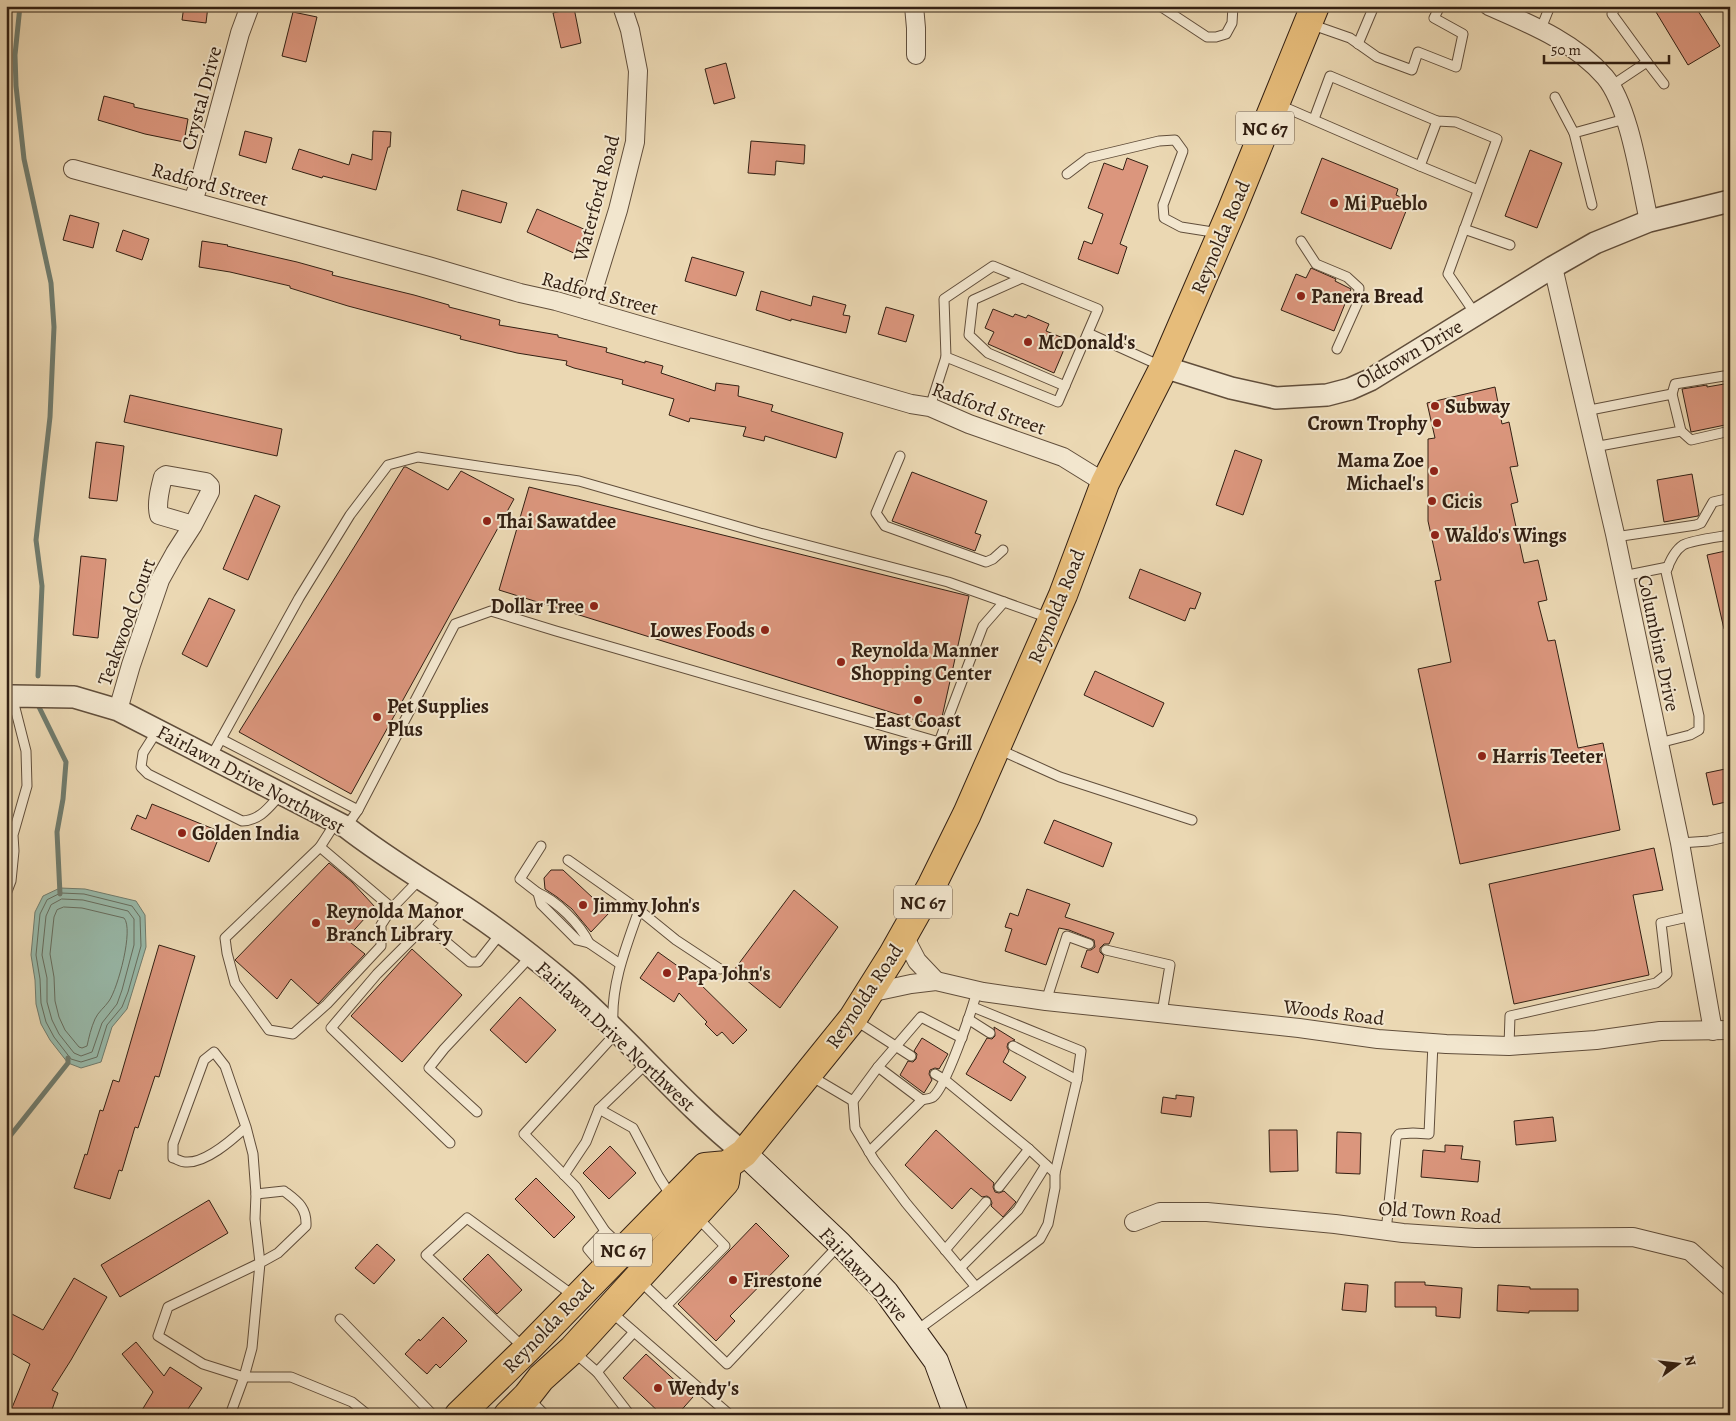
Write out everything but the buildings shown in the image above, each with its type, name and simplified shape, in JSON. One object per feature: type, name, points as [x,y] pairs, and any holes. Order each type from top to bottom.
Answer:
[{"type":"main road","name":"Reynolda Road","points":[[526,1409],[541,1378],[572,1350],[725,1182],[736,1159],[809,1075],[853,1018],[904,936],[967,814],[1063,595],[1105,483],[1164,367],[1222,234],[1311,14]]},
{"type":"main road","name":"Reynolda Road","points":[[459,1415],[526,1350],[576,1297],[605,1249],[673,1199],[705,1167],[736,1159]]},
{"type":"main road","name":"Fairlawn Drive","points":[[736,1159],[840,1244],[886,1292],[936,1361],[956,1415]]},
{"type":"street","name":"Crystal Drive","points":[[193,200],[240,34],[250,6]]},
{"type":"street","name":"Waterford Road","points":[[587,310],[618,210],[635,142],[638,71],[630,30],[622,6]]},
{"type":"street","points":[[914,6],[916,55]]},
{"type":"street","points":[[1489,6],[1533,26],[1564,43],[1587,59],[1606,78],[1625,119],[1649,221]]},
{"type":"street","name":"Radford Street","points":[[73,169],[193,200],[930,408],[969,424],[1063,457],[1105,483]]},
{"type":"street","name":"Oldtown Drive","points":[[1164,367],[1231,388],[1276,398],[1327,395],[1350,389],[1370,380],[1594,243],[1649,221],[1730,202]]},
{"type":"street","name":"Columbine Drive","points":[[1553,267],[1615,537],[1680,843],[1692,916],[1722,1031]]},
{"type":"street","name":"Teakwood Court","points":[[118,710],[160,580],[193,525]]},
{"type":"street","name":"Fairlawn Drive Northwest","points":[[9,697],[74,697],[118,710],[281,794],[347,820],[372,847],[501,933],[566,984],[716,1131],[736,1159]]},
{"type":"street","points":[[904,936],[917,961],[936,981]]},
{"type":"street","name":"Woods Road","points":[[869,993],[936,981],[975,999],[1046,1001],[1299,1028],[1378,1039],[1434,1043],[1509,1046],[1596,1040],[1660,1030],[1722,1031]]},
{"type":"street","name":"Old Town Road","points":[[1134,1222],[1160,1212],[1207,1212],[1475,1238],[1633,1237],[1690,1251],[1730,1287]]},
{"type":"lane","points":[[1160,6],[1207,37],[1226,34],[1232,23],[1233,6]]},
{"type":"lane","points":[[1358,44],[1374,6]]},
{"type":"lane","points":[[1311,14],[1350,38],[1377,58],[1412,70],[1418,52],[1456,68],[1464,34],[1434,18],[1440,6]]},
{"type":"lane","points":[[1540,31],[1550,6]]},
{"type":"lane","points":[[1616,6],[1612,14],[1664,84]]},
{"type":"lane","points":[[1611,86],[1647,62]]},
{"type":"lane","points":[[1314,119],[1330,76],[1437,121],[1456,122],[1497,139],[1448,274],[1476,315]]},
{"type":"lane","points":[[1555,97],[1574,132],[1592,205]]},
{"type":"lane","points":[[1274,103],[1478,190]]},
{"type":"lane","points":[[1574,132],[1625,119]]},
{"type":"lane","points":[[1420,166],[1437,121]]},
{"type":"lane","points":[[1067,174],[1088,158],[1159,141],[1175,140],[1183,152],[1162,205],[1164,218],[1181,227],[1222,234]]},
{"type":"lane","points":[[1464,229],[1510,245]]},
{"type":"lane","points":[[1301,241],[1316,264],[1347,277],[1359,288],[1358,302],[1337,349]]},
{"type":"lane","points":[[930,408],[946,357],[944,299],[993,266],[1098,309],[1058,402],[946,357]]},
{"type":"lane","points":[[1022,278],[973,300],[968,334],[988,353],[1065,386]]},
{"type":"lane","points":[[1088,333],[1164,367]]},
{"type":"lane","points":[[1730,375],[1675,384],[1672,394],[1680,430],[1691,440],[1730,431]]},
{"type":"lane","points":[[1585,411],[1672,394]]},
{"type":"lane","points":[[1594,448],[1680,430]]},
{"type":"lane","points":[[900,456],[876,513],[885,526],[986,562],[993,559],[1003,550]]},
{"type":"lane","points":[[211,757],[299,598],[350,515],[388,465],[418,457],[579,481],[760,533],[948,582],[1052,618]]},
{"type":"lane","points":[[1615,537],[1696,525],[1701,523],[1713,502],[1730,498]]},
{"type":"lane","points":[[1659,743],[1690,735],[1699,730],[1699,716],[1666,572],[1677,551],[1684,545],[1730,535]]},
{"type":"lane","points":[[1623,576],[1668,567]]},
{"type":"lane","points":[[420,879],[392,908],[381,925],[381,946],[327,1004],[293,1034],[269,1030],[236,983],[227,953],[225,938],[347,820],[454,624],[491,611],[939,742],[983,626],[1004,602]]},
{"type":"lane","points":[[6,894],[11,881],[14,851],[13,835],[27,786],[26,751],[9,697]]},
{"type":"lane","points":[[158,730],[143,753],[142,767],[148,774],[242,821],[253,820],[262,814],[281,794]]},
{"type":"lane","points":[[221,739],[347,820]]},
{"type":"lane","points":[[995,748],[1060,776],[1192,820]]},
{"type":"lane","points":[[1680,843],[1709,841],[1730,836]]},
{"type":"lane","points":[[541,846],[520,879],[538,893],[541,904],[577,940],[589,943],[620,964]]},
{"type":"lane","points":[[320,847],[392,908]]},
{"type":"lane","points":[[568,860],[639,910],[676,940],[720,969]]},
{"type":"lane","points":[[449,898],[426,925],[377,974],[332,1028],[450,1143]]},
{"type":"lane","points":[[605,1249],[576,1186],[524,1134],[615,1030],[612,1005],[620,964],[639,910]]},
{"type":"lane","points":[[1509,1046],[1510,1016],[1656,983],[1667,974],[1661,923],[1692,916]]},
{"type":"lane","points":[[426,925],[470,962],[478,962],[501,933]]},
{"type":"lane","points":[[1046,1001],[1067,936],[1089,944]]},
{"type":"lane","points":[[1106,950],[1170,965],[1162,1013]]},
{"type":"lane","points":[[477,1112],[429,1068],[450,1042],[531,956]]},
{"type":"lane","points":[[869,1152],[922,1100],[932,1097],[945,1080],[975,999],[1080,1051],[1077,1080],[1055,1173],[1055,1188],[1048,1224],[1040,1239],[915,1331]]},
{"type":"lane","points":[[962,1038],[921,1017],[878,1067],[853,1101],[855,1128],[869,1152],[906,1203],[976,1287]]},
{"type":"lane","points":[[853,1018],[911,1056]]},
{"type":"lane","points":[[968,1019],[990,1033]]},
{"type":"lane","points":[[1386,1230],[1396,1138],[1399,1134],[1429,1134],[1434,1043]]},
{"type":"lane","points":[[1013,1046],[1077,1080]]},
{"type":"lane","points":[[230,1415],[252,1348],[260,1263],[255,1219],[256,1194],[253,1154],[246,1126],[225,1066],[214,1052],[204,1060],[173,1144],[173,1158],[184,1162],[200,1160],[233,1139],[246,1126]]},
{"type":"lane","points":[[564,1175],[586,1142],[599,1109],[647,1063]]},
{"type":"lane","points":[[878,1067],[922,1100]]},
{"type":"lane","points":[[936,1074],[1029,1149],[1055,1173]]},
{"type":"lane","points":[[809,1075],[853,1101]]},
{"type":"lane","points":[[599,1109],[633,1128],[673,1199]]},
{"type":"lane","points":[[999,1187],[1029,1149]]},
{"type":"lane","points":[[960,1268],[1018,1210],[1046,1165]]},
{"type":"lane","points":[[256,1194],[284,1191],[301,1204],[306,1218],[306,1226],[278,1253],[168,1308],[158,1336],[203,1364],[244,1377],[291,1377],[352,1402],[368,1415]]},
{"type":"lane","points":[[945,1250],[986,1202]]},
{"type":"lane","points":[[666,1306],[724,1246],[695,1215]]},
{"type":"lane","points":[[526,1350],[426,1254],[467,1218],[576,1297]]},
{"type":"lane","points":[[637,1278],[727,1364],[840,1244]]},
{"type":"lane","points":[[608,1309],[730,1415]]},
{"type":"lane","points":[[340,1319],[433,1415]]},
{"type":"lane","points":[[597,1372],[634,1332]]},
{"type":"lane","points":[[572,1350],[597,1372],[630,1415]]},
{"type":"water","points":[[60,888],[85,889],[136,901],[145,915],[146,947],[127,1009],[112,1027],[101,1062],[81,1068],[68,1063],[50,1040],[41,1024],[36,1004],[31,955],[35,912],[43,896]]},
{"type":"waterway","points":[[20,6],[15,55],[16,86],[24,159],[51,283],[54,327],[50,417],[36,540],[42,586],[38,676]]},
{"type":"waterway","points":[[39,707],[66,762],[63,799],[57,832],[60,894]]},
{"type":"waterway","points":[[6,1141],[68,1063],[68,1058]]},
{"type":"place","name":"Mi Pueblo","points":[[1334,203]]},
{"type":"place","name":"Panera Bread","points":[[1301,296]]},
{"type":"place","name":"McDonald's","points":[[1028,342]]},
{"type":"place","name":"Subway","points":[[1435,406]]},
{"type":"place","name":"Crown Trophy","points":[[1437,423]]},
{"type":"place","name":"Mama Zoe Michael's","points":[[1434,471]]},
{"type":"place","name":"Cicis","points":[[1432,501]]},
{"type":"place","name":"Thai Sawatdee","points":[[487,521]]},
{"type":"place","name":"Waldo's Wings","points":[[1435,535]]},
{"type":"place","name":"Dollar Tree","points":[[594,606]]},
{"type":"place","name":"Lowes Foods","points":[[765,630]]},
{"type":"place","name":"Reynolda Manner Shopping Center","points":[[841,662]]},
{"type":"place","name":"East Coast Wings + Grill","points":[[918,700]]},
{"type":"place","name":"Pet Supplies Plus","points":[[377,717]]},
{"type":"place","name":"Harris Teeter","points":[[1482,756]]},
{"type":"place","name":"Golden India","points":[[182,833]]},
{"type":"place","name":"Jimmy John's","points":[[583,905]]},
{"type":"place","name":"Reynolda Manor Branch Library","points":[[316,923]]},
{"type":"place","name":"Papa John's","points":[[667,973]]},
{"type":"place","name":"Firestone","points":[[733,1280]]},
{"type":"place","name":"Wendy's","points":[[658,1388]]}]
